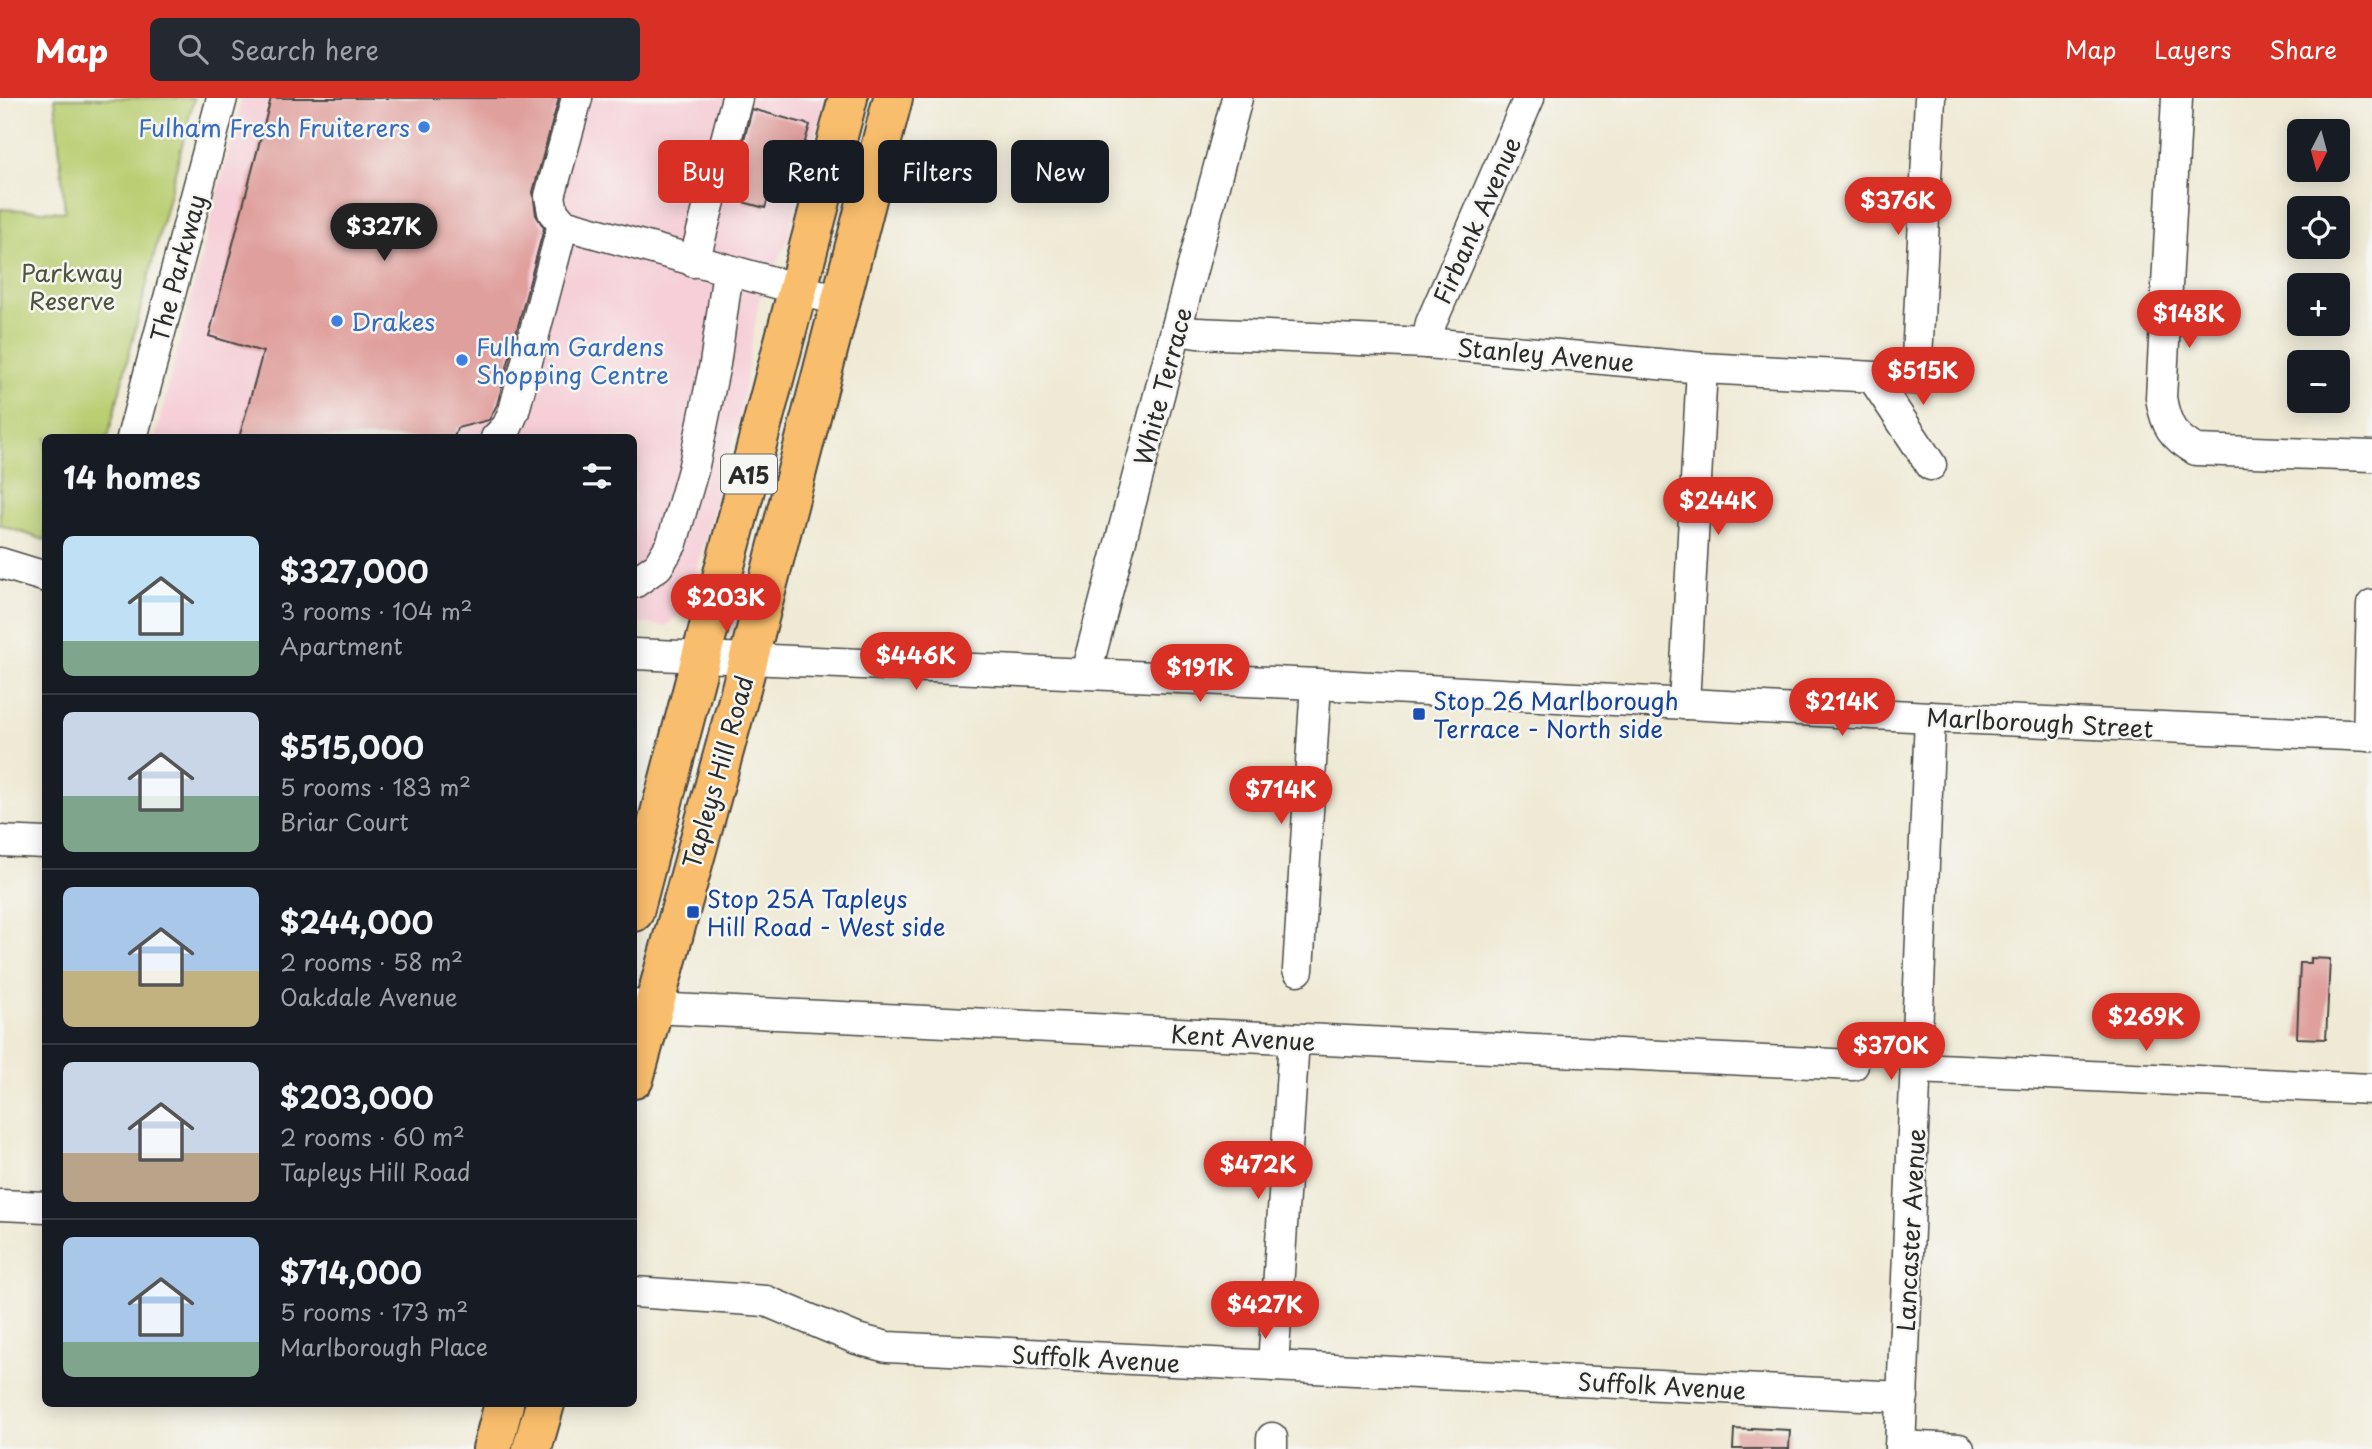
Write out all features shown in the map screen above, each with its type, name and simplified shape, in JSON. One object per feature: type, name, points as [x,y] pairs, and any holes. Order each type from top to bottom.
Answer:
[{"type":"main road","name":"Tapleys Hill Road","points":[[638,874],[701,658],[848,98]]},
{"type":"main road","name":"Tapleys Hill Road","points":[[637,1052],[642,1007],[748,660],[893,98]]},
{"type":"main road","points":[[492,1449],[503,1407]]},
{"type":"main road","points":[[532,1449],[544,1407]]},
{"type":"street","name":"The Parkway","points":[[133,434],[222,98]]},
{"type":"street","points":[[577,98],[550,197],[553,212],[563,225],[841,300]]},
{"type":"street","points":[[694,262],[737,98]]},
{"type":"street","name":"White Terrace","points":[[1086,673],[1237,98]]},
{"type":"street","name":"Firbank Avenue","points":[[1427,343],[1431,323],[1529,98]]},
{"type":"street","name":"Stanley Avenue","points":[[1177,330],[1427,343],[1702,368],[1916,379],[1930,98]]},
{"type":"street","points":[[2177,98],[2161,398],[2165,419],[2178,439],[2196,450],[2372,456]]},
{"type":"street","points":[[500,434],[507,427],[514,411],[563,225]]},
{"type":"street","points":[[637,581],[658,566],[672,543],[693,470],[715,364],[727,271]]},
{"type":"street","points":[[1684,704],[1702,368]]},
{"type":"street","points":[[1873,378],[1931,464]]},
{"type":"street","points":[[0,563],[42,576]]},
{"type":"street","points":[[2370,736],[2372,605]]},
{"type":"street","name":"Marlborough Street","points":[[637,654],[1086,673],[1930,717],[2370,736]]},
{"type":"street","points":[[1298,970],[1316,684]]},
{"type":"street","name":"Lancaster Avenue","points":[[1900,1447],[1930,717]]},
{"type":"street","points":[[0,841],[42,843]]},
{"type":"street","name":"Kent Avenue","points":[[642,1007],[1853,1065]]},
{"type":"street","points":[[1273,1366],[1294,1039]]},
{"type":"street","points":[[1917,1068],[2372,1089]]},
{"type":"street","points":[[0,1205],[42,1207]]},
{"type":"street","name":"Suffolk Avenue","points":[[637,1292],[766,1301],[857,1339],[887,1348],[1903,1397]]},
{"type":"street","points":[[1900,1447],[1959,1449]]},
{"type":"shaded area","name":"Fulham Gardens Shopping Centre","points":[[242,98],[825,98],[814,140],[763,140],[763,203],[797,203],[787,242],[759,300],[739,419],[687,606],[667,626],[637,623],[637,434],[156,434]]},
{"type":"green space","name":"Parkway Reserve","points":[[55,98],[194,98],[109,434],[42,434],[42,539],[0,525],[0,209],[65,212]]},
{"type":"building","name":"Fulham Gardens Shopping Centre","points":[[271,98],[559,98],[533,192],[536,215],[544,228],[497,405],[489,420],[457,428],[455,434],[240,434],[263,352],[209,336]]},
{"type":"building","points":[[752,109],[810,125],[805,140],[763,140],[765,208],[747,203],[749,203],[749,140],[744,140]]},
{"type":"building","points":[[2311,958],[2330,959],[2326,1039],[2297,1038],[2300,963],[2311,963]]},
{"type":"building","points":[[1734,1429],[1790,1430],[1789,1449],[1733,1449]]},
{"type":"place","name":"Fulham Fresh Fruiterers","points":[[424,127]]},
{"type":"place","name":"Drakes","points":[[337,321]]},
{"type":"place","name":"Fulham Gardens Shopping Centre","points":[[462,360]]},
{"type":"place","name":"Stop 26 Marlborough Terrace - North side","points":[[1419,714]]},
{"type":"place","name":"Stop 25A Tapleys Hill Road - West side","points":[[693,912]]}]
